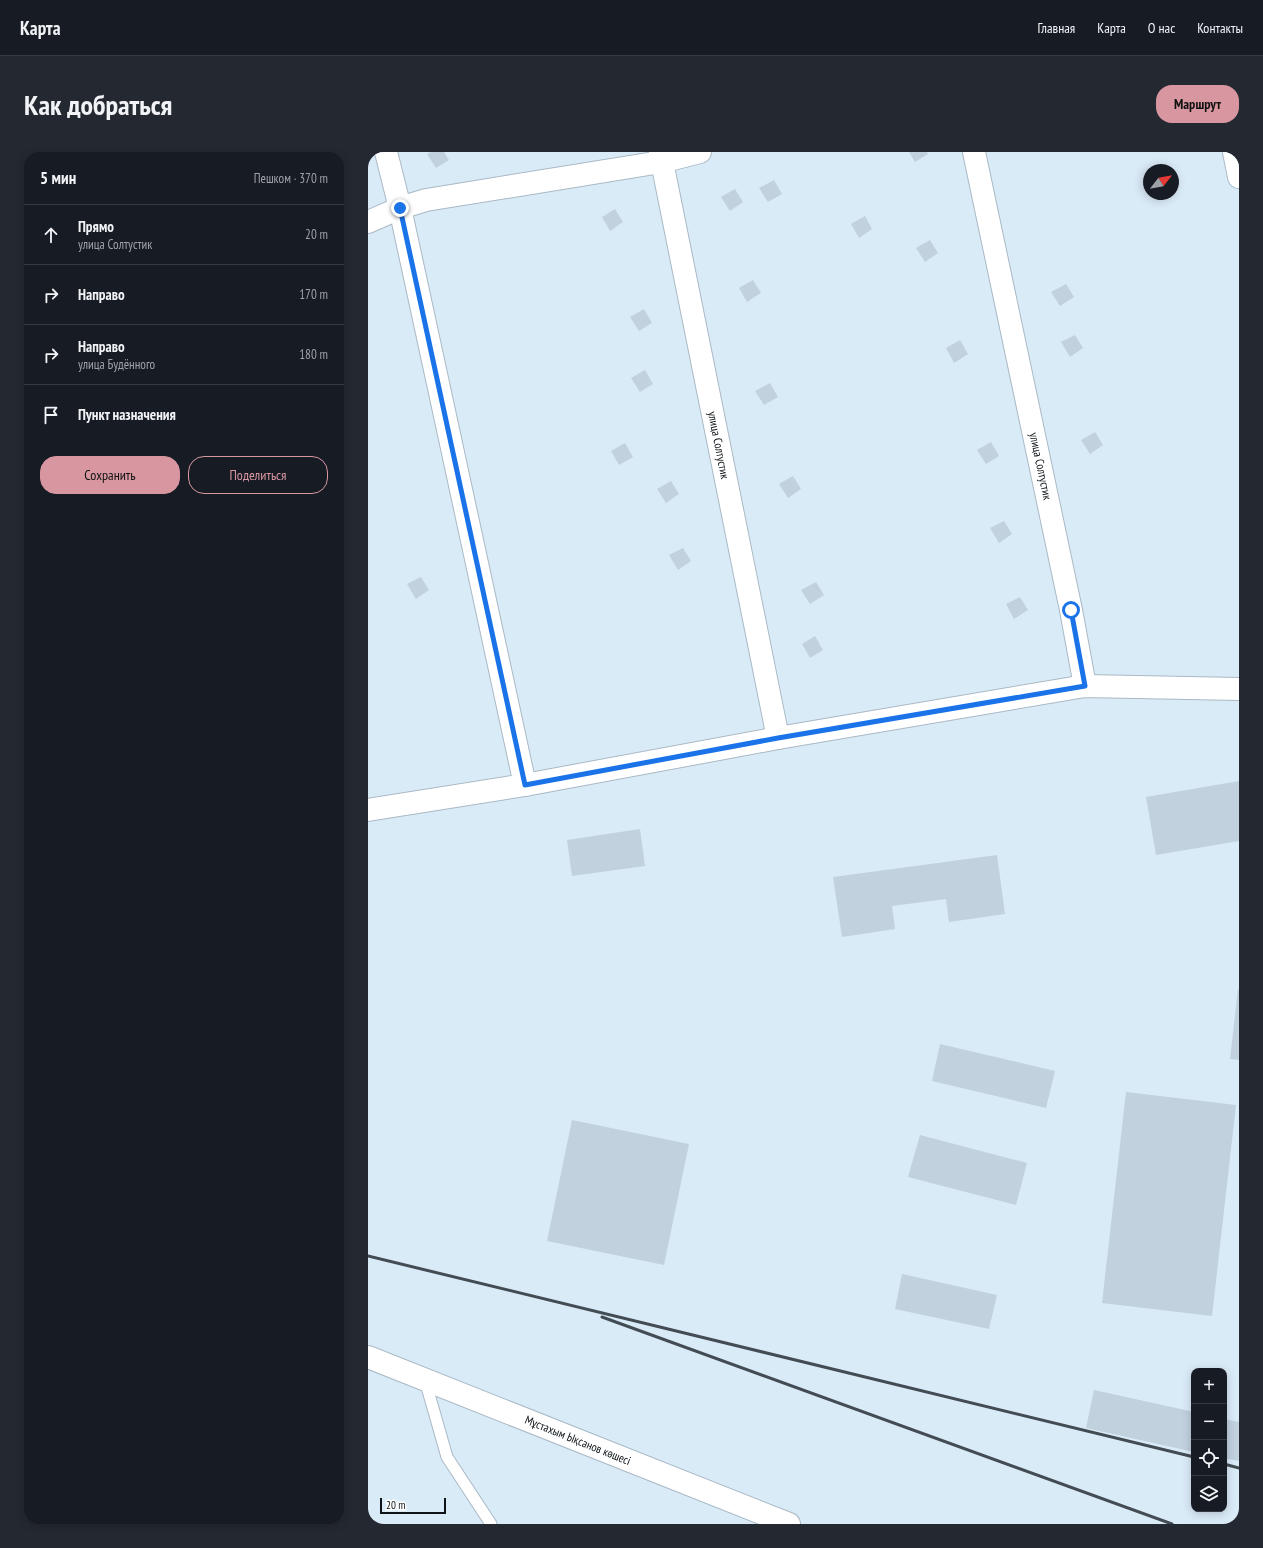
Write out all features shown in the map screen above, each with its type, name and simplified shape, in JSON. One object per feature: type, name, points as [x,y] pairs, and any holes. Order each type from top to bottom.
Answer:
[{"type":"street","points":[[386,152],[400,208],[525,785]]},
{"type":"street","points":[[368,222],[400,208],[426,200],[660,157],[700,152]]},
{"type":"street","name":"улица Солтустик","points":[[974,152],[1071,610],[1085,686]]},
{"type":"street","points":[[1234,152],[1239,177]]},
{"type":"street","name":"улица Солтустик","points":[[660,157],[778,738]]},
{"type":"street","points":[[368,810],[525,785],[778,738],[1085,686],[1239,689]]},
{"type":"street","name":"Мұстахым Ықсанов көшесі","points":[[368,1357],[789,1524]]},
{"type":"lane","points":[[425,1379],[447,1457],[491,1524]]},
{"type":"building","points":[[431,152],[444,152],[449,160],[436,168],[427,154]]},
{"type":"building","points":[[909,152],[927,152],[928,154],[915,162]]},
{"type":"building","points":[[774,180],[782,194],[768,202],[759,188]]},
{"type":"building","points":[[735,189],[743,202],[730,211],[721,197]]},
{"type":"building","points":[[615,209],[623,222],[610,231],[602,217]]},
{"type":"building","points":[[865,216],[872,229],[859,238],[851,224]]},
{"type":"building","points":[[930,240],[938,253],[925,262],[916,248]]},
{"type":"building","points":[[753,280],[761,293],[747,302],[739,288]]},
{"type":"building","points":[[1066,284],[1074,297],[1060,306],[1051,292]]},
{"type":"building","points":[[644,309],[652,323],[639,331],[630,317]]},
{"type":"building","points":[[1075,335],[1083,348],[1070,357],[1061,342]]},
{"type":"building","points":[[960,340],[968,354],[954,363],[946,348]]},
{"type":"building","points":[[645,370],[653,384],[640,392],[631,378]]},
{"type":"building","points":[[770,383],[778,397],[764,405],[755,391]]},
{"type":"building","points":[[1095,432],[1103,445],[1090,454],[1081,440]]},
{"type":"building","points":[[991,442],[999,456],[986,464],[977,450]]},
{"type":"building","points":[[625,443],[633,457],[619,465],[611,451]]},
{"type":"building","points":[[793,476],[801,489],[788,498],[779,484]]},
{"type":"building","points":[[671,481],[679,494],[666,503],[657,489]]},
{"type":"building","points":[[1004,521],[1012,534],[999,543],[990,528]]},
{"type":"building","points":[[683,548],[691,561],[678,570],[669,555]]},
{"type":"building","points":[[421,577],[429,590],[416,599],[407,584]]},
{"type":"building","points":[[816,582],[824,595],[810,604],[801,590]]},
{"type":"building","points":[[1020,597],[1028,610],[1014,619],[1006,604]]},
{"type":"building","points":[[815,636],[823,650],[810,658],[802,644]]},
{"type":"building","points":[[1239,781],[1239,841],[1156,855],[1146,797]]},
{"type":"building","points":[[640,829],[645,866],[572,876],[567,840]]},
{"type":"building","points":[[997,855],[1005,914],[949,922],[946,899],[892,906],[895,929],[842,937],[833,877]]},
{"type":"building","points":[[1239,989],[1239,1060],[1230,1059]]},
{"type":"building","points":[[940,1044],[1055,1071],[1046,1108],[932,1081]]},
{"type":"building","points":[[1126,1092],[1236,1105],[1212,1316],[1102,1303]]},
{"type":"building","points":[[572,1120],[689,1144],[664,1265],[547,1241]]},
{"type":"building","points":[[920,1135],[1027,1163],[1016,1205],[908,1177]]},
{"type":"building","points":[[902,1274],[997,1295],[989,1329],[895,1309]]},
{"type":"building","points":[[1094,1390],[1191,1411],[1191,1451],[1086,1428]]},
{"type":"building","points":[[1227,1420],[1239,1422],[1239,1461],[1227,1459]]},
{"type":"railway","points":[[368,1256],[1191,1456]]},
{"type":"railway","points":[[602,1317],[1172,1524]]},
{"type":"railway","points":[[1227,1465],[1239,1468]]},
{"type":"route","points":[[400,208],[525,785],[778,738],[1085,686],[1071,610]]}]
